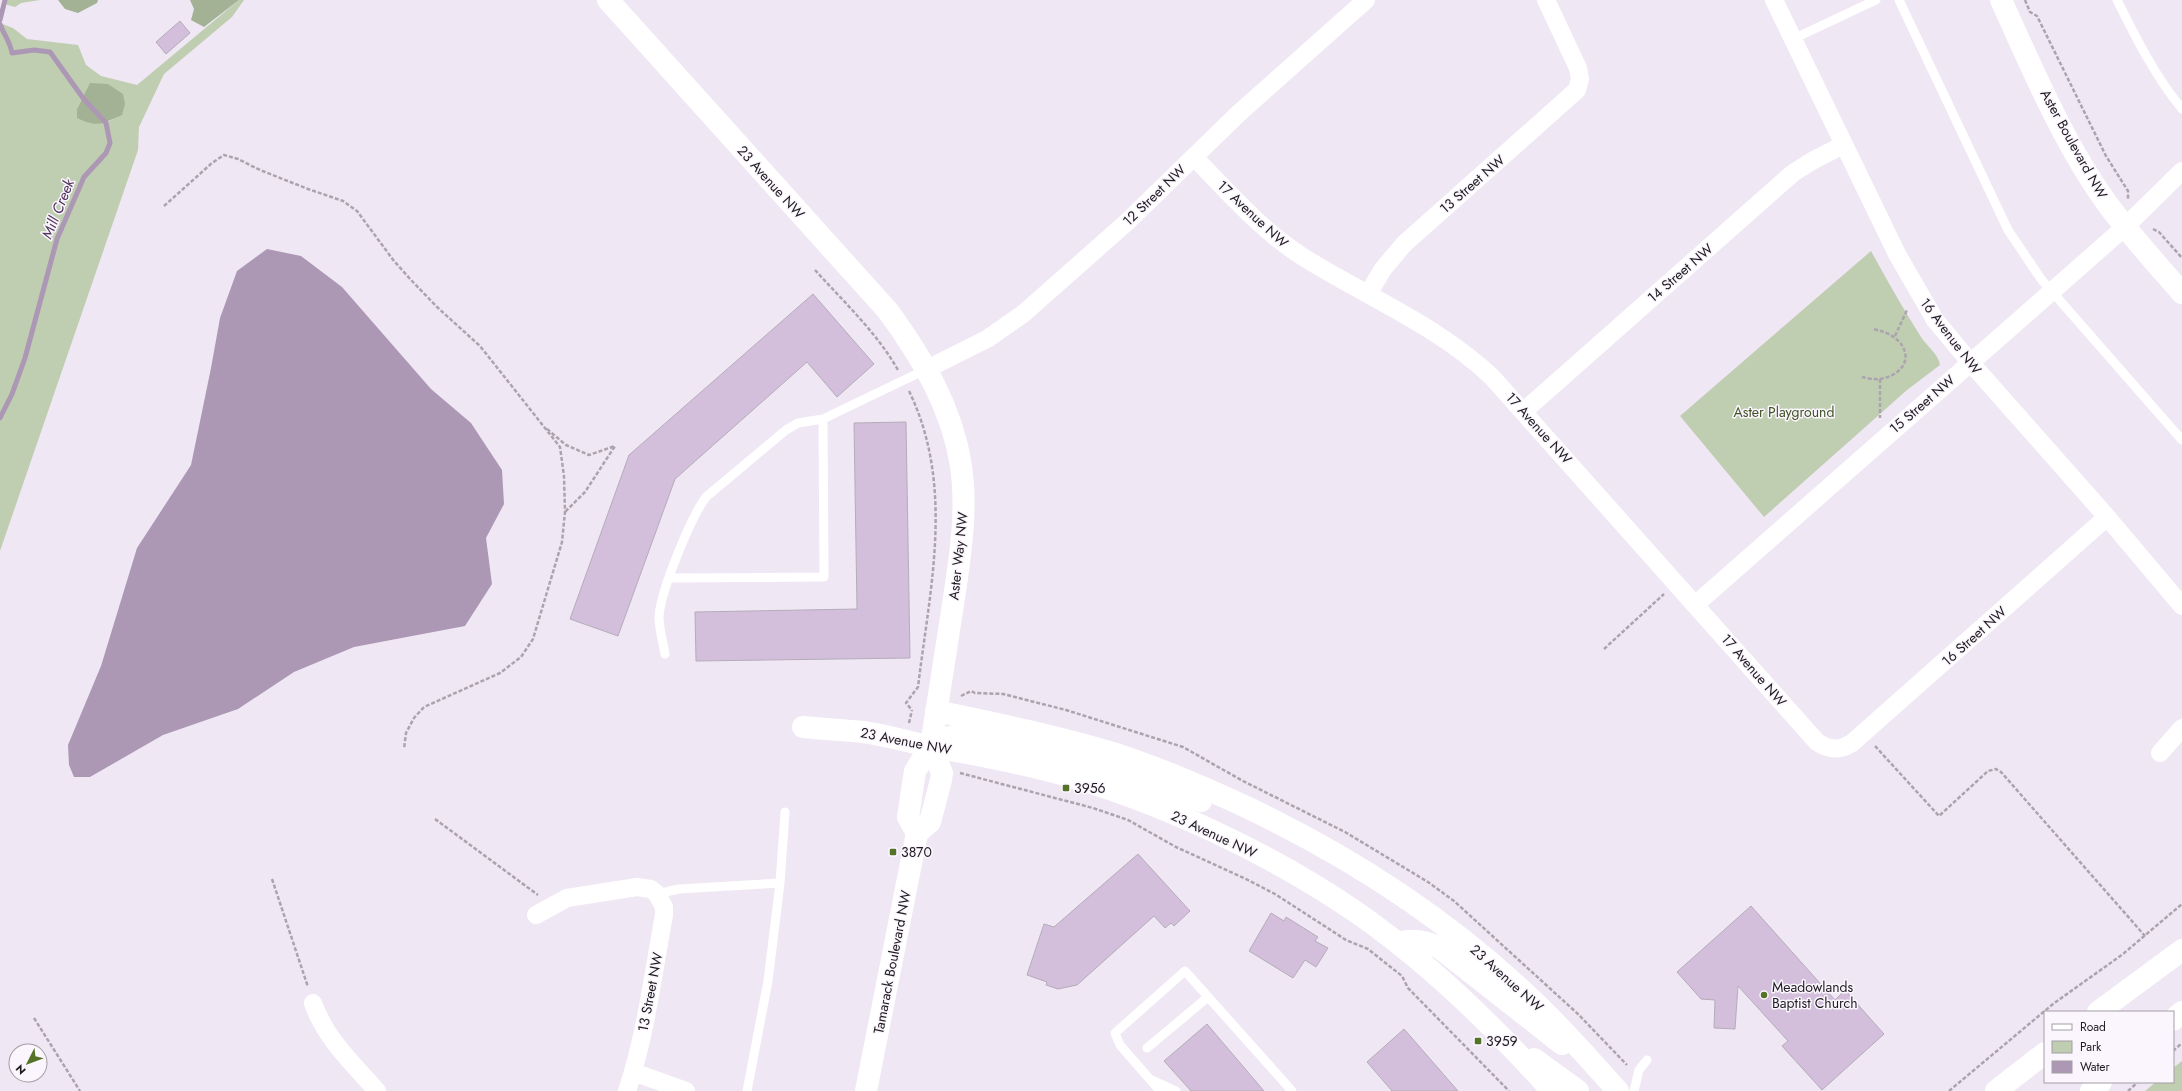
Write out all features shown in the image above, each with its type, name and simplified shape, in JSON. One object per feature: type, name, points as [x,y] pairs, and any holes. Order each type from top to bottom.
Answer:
[{"type":"main road","name":"23 Avenue NW","points":[[608,0],[888,312],[916,349],[927,369]]},
{"type":"main road","name":"Aster Boulevard NW","points":[[2007,2],[2038,79],[2082,165],[2125,227],[2182,293]]},
{"type":"main road","name":"Aster Way NW","points":[[927,369],[942,403],[956,442],[961,466],[964,499],[956,586],[931,746]]},
{"type":"main road","name":"23 Avenue NW","points":[[936,712],[1049,734],[1117,754],[1174,775],[1298,833],[1351,863],[1435,917],[1527,995],[1557,1024],[1618,1091]]},
{"type":"main road","name":"23 Avenue NW","points":[[803,727],[864,732],[1018,763],[1061,774],[1110,789],[1176,815],[1261,855],[1354,911],[1398,943],[1505,1040],[1552,1091]]},
{"type":"main road","points":[[931,746],[945,738],[955,736],[975,736],[1026,746],[1122,774],[1298,833]]},
{"type":"main road","name":"Tamarack Boulevard NW","points":[[866,1091],[917,833],[930,822],[941,780],[942,773],[931,746]]},
{"type":"main road","points":[[1398,943],[1418,941],[1430,943],[1440,948],[1534,1024],[1602,1073]]},
{"type":"main road","points":[[2099,1011],[2182,950]]},
{"type":"main road","points":[[2174,1019],[2182,1012]]},
{"type":"main road","points":[[1505,1040],[1563,1078],[1578,1091]]},
{"type":"main road","points":[[1996,1091],[2044,1054]]},
{"type":"main road","points":[[2021,1091],[2044,1065]]},
{"type":"main road","points":[[2091,1091],[2100,1083]]},
{"type":"street","name":"12 Street NW","points":[[927,369],[986,339],[1023,314],[1127,222],[1238,114],[1366,0]]},
{"type":"street","name":"13 Street NW","points":[[1368,294],[1383,269],[1404,244],[1577,90],[1580,79],[1575,60],[1546,0]]},
{"type":"street","name":"16 Avenue NW","points":[[1774,0],[1843,145],[1912,283],[1935,320],[1970,362],[2107,517],[2182,606]]},
{"type":"street","name":"14 Street NW","points":[[1524,411],[1793,173],[1843,145]]},
{"type":"street","name":"17 Avenue NW","points":[[1194,157],[1256,220],[1284,244],[1325,270],[1434,331],[1463,351],[1492,377],[1696,604],[1817,742],[1830,749],[1837,749]]},
{"type":"street","name":"15 Street NW","points":[[1696,604],[2125,227],[2182,171]]},
{"type":"street","name":"16 Street NW","points":[[1837,749],[1852,744],[2107,517]]},
{"type":"street","points":[[2160,754],[2182,728]]},
{"type":"street","points":[[544,910],[567,898],[637,887],[651,889],[657,894]]},
{"type":"street","name":"13 Street NW","points":[[627,1091],[634,1072],[664,915],[664,906],[657,894]]},
{"type":"street","points":[[313,1003],[319,1021],[331,1039],[377,1091]]},
{"type":"street","points":[[634,1072],[686,1091]]},
{"type":"lane","points":[[1793,39],[1876,0]]},
{"type":"lane","points":[[1899,0],[2008,230],[2028,262],[2051,291],[2182,440]]},
{"type":"lane","points":[[2117,0],[2146,56],[2168,91],[2182,109]]},
{"type":"lane","points":[[665,654],[659,617],[669,578],[697,509],[706,497],[786,430],[798,423],[822,419],[927,369]]},
{"type":"lane","points":[[669,578],[824,577],[822,419]]},
{"type":"lane","points":[[747,1091],[768,981],[780,883],[785,812]]},
{"type":"lane","points":[[657,894],[679,889],[780,883]]},
{"type":"lane","points":[[1160,1091],[1120,1045],[1115,1032],[1185,972],[1292,1091]]},
{"type":"lane","points":[[1147,1048],[1208,997]]},
{"type":"lane","points":[[1634,1091],[1639,1070],[1647,1060]]},
{"type":"lane","points":[[1150,1079],[1176,1091]]},
{"type":"path","points":[[2025,0],[2030,12],[2037,16],[2106,156],[2128,190],[2128,199]]},
{"type":"path","points":[[164,206],[212,163],[224,155],[238,159],[260,170],[308,189],[343,200],[357,211],[394,261],[412,281],[437,307],[480,346],[560,447],[564,476],[565,512],[562,542],[533,639],[521,657],[500,673],[424,707],[414,718],[406,733],[404,749]]},
{"type":"path","points":[[2150,227],[2159,232],[2182,258]]},
{"type":"path","points":[[815,270],[888,353],[911,395],[931,455],[935,482],[937,516],[918,687],[906,703],[912,710]]},
{"type":"path","points":[[1895,336],[1907,310]]},
{"type":"path","points":[[1862,377],[1880,379],[1893,374],[1904,362],[1906,355],[1904,347],[1895,336],[1884,331],[1872,329]]},
{"type":"path","points":[[1880,379],[1880,418]]},
{"type":"path","points":[[543,425],[566,445],[589,455],[616,446],[585,492],[565,512]]},
{"type":"path","points":[[1604,649],[1667,591]]},
{"type":"path","points":[[967,695],[971,691]]},
{"type":"path","points":[[1864,733],[1939,816],[1988,771],[1996,769],[2001,772],[2146,936]]},
{"type":"path","points":[[960,773],[1093,808],[1128,820],[1169,844],[1246,878],[1275,894],[1346,940],[1368,949],[1402,976],[1413,993],[1508,1091]]},
{"type":"path","points":[[435,819],[544,910]]},
{"type":"path","points":[[272,879],[313,1003]]},
{"type":"path","points":[[1428,882],[1454,901]]},
{"type":"path","points":[[2045,1011],[2146,936],[2182,904]]},
{"type":"path","points":[[1949,1091],[2044,1012]]},
{"type":"path","points":[[34,1018],[80,1091]]},
{"type":"path","points":[[2174,1050],[2182,1043]]},
{"type":"path","points":[[2128,1091],[2137,1083]]},
{"type":"green space","points":[[5,0],[40,0],[21,3],[15,7],[4,4]]},
{"type":"green space","points":[[58,0],[98,0],[97,3],[78,13],[65,9]]},
{"type":"green space","points":[[190,0],[239,0],[204,27],[191,20],[194,9]]},
{"type":"green space","points":[[239,0],[244,0],[232,17],[164,74],[139,127],[138,150],[0,551],[0,23],[13,28],[27,39],[78,45],[86,65],[101,76],[137,85]],"holes":[[[84,94],[113,119],[106,123],[77,109]]]},
{"type":"green space","points":[[90,83],[108,84],[123,94],[125,104],[122,115],[100,124],[90,123],[77,118],[77,109]]},
{"type":"green space","name":"Aster Playground","points":[[1871,251],[1908,316],[1921,337],[1935,354],[1940,365],[1907,390],[1764,517],[1680,416]]},
{"type":"green space","points":[[2182,1061],[2182,1091],[2145,1091],[2155,1083],[2174,1083],[2174,1067]]},
{"type":"water","points":[[267,249],[301,256],[342,287],[431,389],[471,423],[502,470],[504,504],[486,538],[492,584],[465,626],[354,647],[294,672],[238,709],[163,735],[90,777],[74,777],[69,765],[68,745],[101,666],[137,548],[191,465],[220,318],[237,271]]},
{"type":"building","points":[[180,21],[190,33],[166,54],[156,42]]},
{"type":"building","points":[[813,294],[874,364],[837,397],[807,362],[675,479],[618,636],[570,619],[629,455]]},
{"type":"building","points":[[906,422],[910,658],[696,661],[695,612],[857,609],[854,423]]},
{"type":"building","points":[[1138,854],[1190,911],[1174,926],[1171,923],[1165,928],[1154,916],[1077,985],[1058,989],[1046,985],[1047,982],[1027,975],[1044,924],[1054,927]]},
{"type":"building","name":"Meadowlands Baptist Church","points":[[1751,906],[1835,1000],[1845,990],[1884,1034],[1822,1090],[1782,1046],[1788,1041],[1738,986],[1735,1029],[1714,1028],[1715,1000],[1701,999],[1677,972]]},
{"type":"building","points":[[1271,913],[1284,921],[1286,917],[1318,937],[1315,941],[1328,948],[1316,967],[1305,960],[1293,978],[1249,951]]},
{"type":"building","points":[[1207,1024],[1264,1091],[1191,1091],[1164,1061]]},
{"type":"building","points":[[1404,1029],[1458,1091],[1392,1091],[1367,1062]]},
{"type":"waterway","name":"Mill Creek","points":[[0,20],[5,0]]},
{"type":"waterway","name":"Mill Creek","points":[[0,24],[10,45],[12,53],[34,50],[50,52],[83,98],[106,123],[110,143],[106,153],[84,177],[57,239],[25,358],[12,394],[0,418]]},
{"type":"place","name":"3956","points":[[1066,788]]},
{"type":"place","name":"3870","points":[[893,852]]},
{"type":"place","name":"Meadowlands Baptist Church","points":[[1764,995]]},
{"type":"place","name":"3959","points":[[1478,1041]]}]
